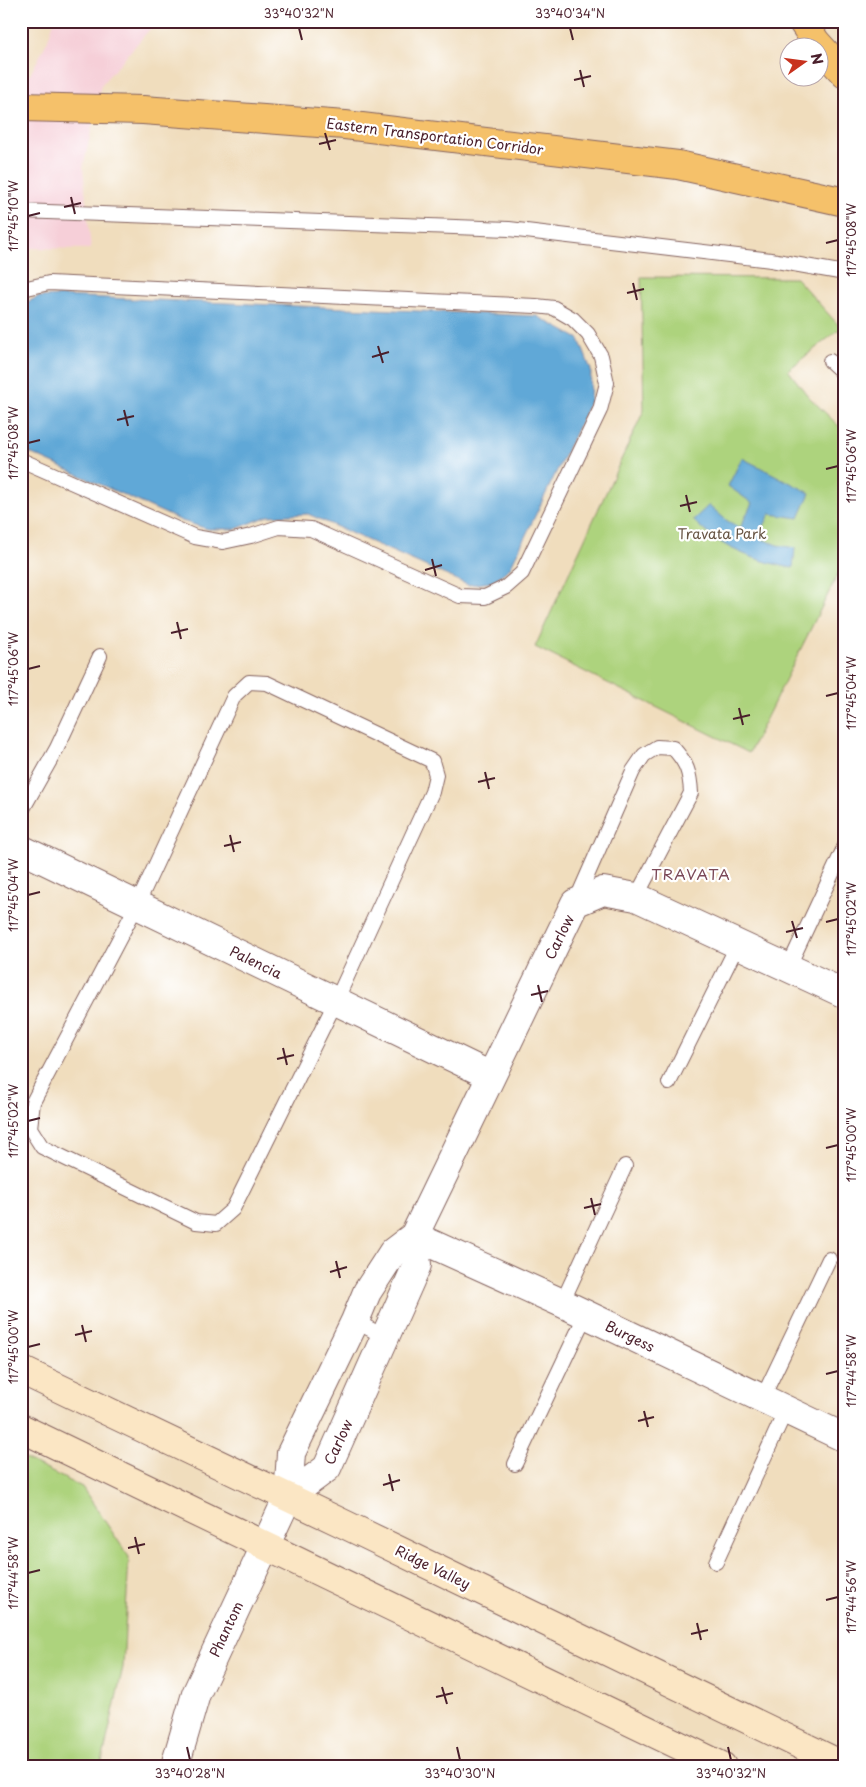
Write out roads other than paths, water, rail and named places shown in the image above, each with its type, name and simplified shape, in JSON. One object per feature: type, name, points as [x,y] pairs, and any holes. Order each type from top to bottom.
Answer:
[{"type":"highway","points":[[802,21],[816,42],[845,74]]},
{"type":"highway","name":"Eastern Transportation Corridor","points":[[21,108],[143,110],[345,125],[678,165],[845,202]]},
{"type":"main road","name":"Ridge Valley","points":[[21,1370],[844,1766]]},
{"type":"main road","points":[[21,1428],[722,1766]]},
{"type":"street","name":"Palencia","points":[[21,849],[491,1076]]},
{"type":"street","name":"Carlow","points":[[288,1497],[291,1453],[355,1321],[367,1292],[393,1252],[414,1236],[575,903],[603,891],[636,897],[845,994]]},
{"type":"street","name":"Carlow","points":[[288,1497],[327,1468],[417,1265],[414,1236]]},
{"type":"street","name":"Burgess","points":[[414,1236],[574,1309],[845,1438]]},
{"type":"street","name":"Phantom","points":[[175,1766],[196,1694],[288,1497]]},
{"type":"lane","points":[[21,212],[509,229],[771,260],[845,273]]},
{"type":"lane","points":[[21,292],[27,288],[48,283],[554,308],[573,319],[588,334],[601,356],[607,383],[600,410],[522,573],[506,587],[484,597],[460,596],[311,529],[279,527],[224,542],[195,537],[21,460]]},
{"type":"lane","points":[[830,360],[845,375]]},
{"type":"lane","points":[[21,812],[57,748],[100,656]]},
{"type":"lane","points":[[249,682],[267,683],[432,760],[436,776],[432,792],[336,1001],[233,1209],[216,1224],[196,1222],[59,1156],[42,1147],[30,1128],[33,1102],[137,905],[234,696],[249,682]]},
{"type":"lane","points":[[575,903],[633,771],[644,755],[657,746],[673,748],[681,756],[690,774],[691,793],[636,897]]},
{"type":"lane","points":[[788,968],[845,846]]},
{"type":"lane","points":[[669,1083],[738,944]]},
{"type":"lane","points":[[515,1464],[574,1309],[624,1166]]},
{"type":"lane","points":[[762,1399],[829,1260]]},
{"type":"lane","points":[[355,1321],[385,1337]]},
{"type":"lane","points":[[716,1562],[786,1410]]},
{"type":"water","points":[[60,296],[537,316],[579,339],[591,370],[590,402],[510,568],[492,582],[468,585],[308,514],[268,516],[236,529],[208,529],[182,521],[21,449],[21,305],[38,297]]},
{"type":"water","points":[[742,458],[810,493],[799,518],[770,514],[760,534],[762,539],[777,545],[795,548],[793,568],[752,557],[726,546],[703,530],[693,520],[709,505],[726,520],[740,528],[752,503],[728,486]]},
{"type":"district","name":"TRAVATA","points":[[691,873]]},
{"type":"park label","name":"Travata Park","points":[[722,533]]}]
